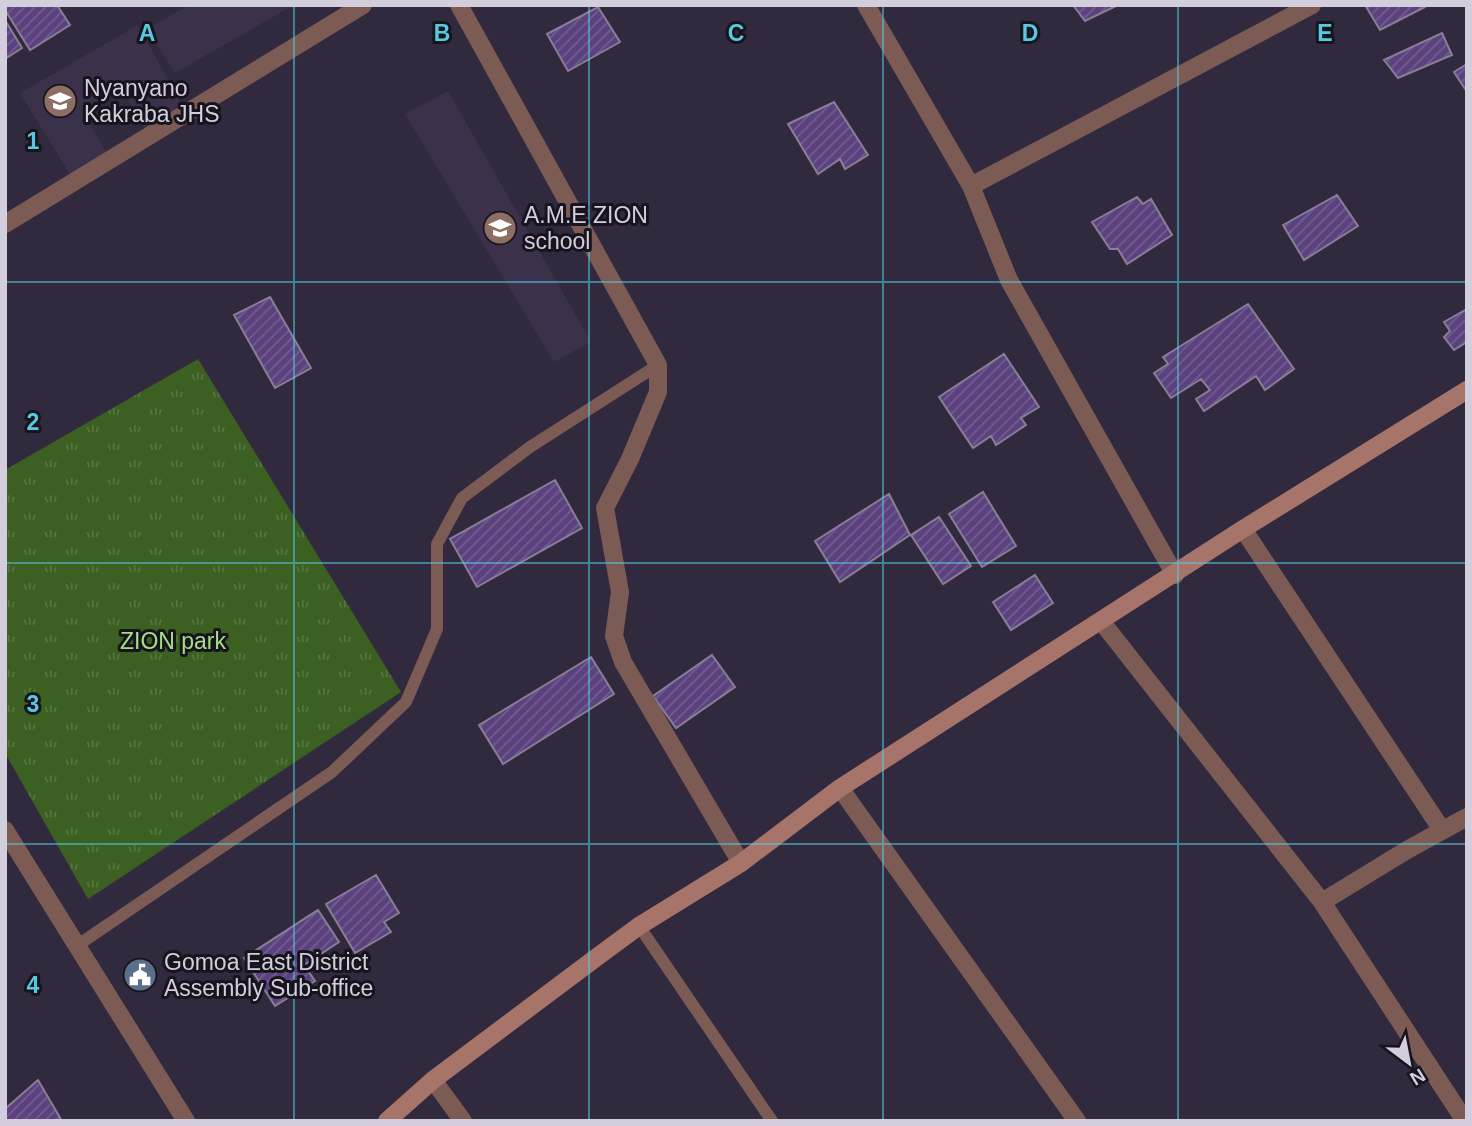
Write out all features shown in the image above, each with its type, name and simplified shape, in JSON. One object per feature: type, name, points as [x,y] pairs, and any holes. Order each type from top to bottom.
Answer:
[{"type":"street","points":[[5,224],[363,5]]},
{"type":"street","points":[[459,5],[658,365],[657,392],[630,459],[605,508],[620,592],[614,636],[623,662],[741,863]]},
{"type":"street","points":[[866,5],[971,186],[1009,280],[1175,575]]},
{"type":"street","points":[[971,186],[1312,5]]},
{"type":"street","points":[[387,1121],[433,1080],[639,926],[741,863],[840,788],[1243,529],[1467,390]]},
{"type":"street","points":[[1243,529],[1442,830]]},
{"type":"street","points":[[1101,621],[1322,902],[1465,1121]]},
{"type":"street","points":[[840,788],[1077,1121]]},
{"type":"street","points":[[1322,902],[1467,817]]},
{"type":"street","points":[[5,830],[186,1121]]},
{"type":"street","points":[[433,1080],[463,1121]]},
{"type":"lane","points":[[78,945],[332,772],[406,702],[437,629],[437,544],[462,498],[530,447],[658,365]]},
{"type":"lane","points":[[639,926],[772,1121]]},
{"type":"shaded area","points":[[189,5],[294,5],[175,73],[147,29]]},
{"type":"shaded area","name":"Nyanyano Kakraba JHS","points":[[138,25],[189,118],[151,139],[119,85],[82,110],[113,164],[77,186],[20,93]]},
{"type":"shaded area","name":"A.M.E ZION school","points":[[448,91],[591,342],[554,362],[405,114]]},
{"type":"green space","name":"ZION park","points":[[198,359],[401,692],[88,899],[5,753],[5,470]]},
{"type":"building","points":[[5,5],[57,5],[70,25],[30,50],[5,10]]},
{"type":"building","points":[[1073,5],[1118,5],[1085,21]]},
{"type":"building","points":[[1365,5],[1424,5],[1425,7],[1380,30]]},
{"type":"building","points":[[598,7],[620,42],[568,71],[547,34]]},
{"type":"building","points":[[5,20],[22,48],[5,59]]},
{"type":"building","points":[[1442,33],[1452,55],[1398,78],[1384,60]]},
{"type":"building","points":[[1467,64],[1467,92],[1454,72]]},
{"type":"building","points":[[834,102],[868,155],[845,169],[840,159],[818,174],[788,124]]},
{"type":"building","points":[[1337,195],[1358,226],[1304,260],[1283,225]]},
{"type":"building","points":[[1137,197],[1143,204],[1151,199],[1172,235],[1127,264],[1118,249],[1110,249],[1092,222]]},
{"type":"building","points":[[270,297],[311,368],[275,388],[234,315]]},
{"type":"building","points":[[1248,304],[1294,369],[1265,390],[1256,376],[1204,411],[1196,399],[1210,390],[1201,379],[1171,398],[1154,373],[1168,364],[1163,357]]},
{"type":"building","points":[[1467,309],[1467,342],[1454,350],[1444,337],[1450,331],[1444,322]]},
{"type":"building","points":[[1004,354],[1039,407],[1021,418],[1026,425],[996,445],[991,436],[973,448],[939,397]]},
{"type":"building","points":[[555,480],[582,528],[477,587],[450,539]]},
{"type":"building","points":[[983,492],[1016,546],[982,567],[949,514]]},
{"type":"building","points":[[889,494],[910,535],[840,582],[815,541]]},
{"type":"building","points":[[939,517],[971,566],[943,584],[911,535]]},
{"type":"building","points":[[1035,575],[1053,603],[1011,630],[993,602]]},
{"type":"building","points":[[712,655],[735,687],[676,728],[653,696]]},
{"type":"building","points":[[591,657],[614,694],[503,764],[479,725]]},
{"type":"building","points":[[376,875],[399,913],[384,922],[391,932],[355,953],[326,904]]},
{"type":"building","points":[[318,910],[339,942],[304,965],[315,981],[275,1006],[244,958]]},
{"type":"building","points":[[38,1080],[62,1121],[5,1121],[5,1109]]},
{"type":"place","name":"Nyanyano Kakraba JHS","points":[[60,101]]},
{"type":"place","name":"A.M.E ZION school","points":[[500,228]]},
{"type":"place","name":"Gomoa East District Assembly Sub-office","points":[[140,975]]}]
